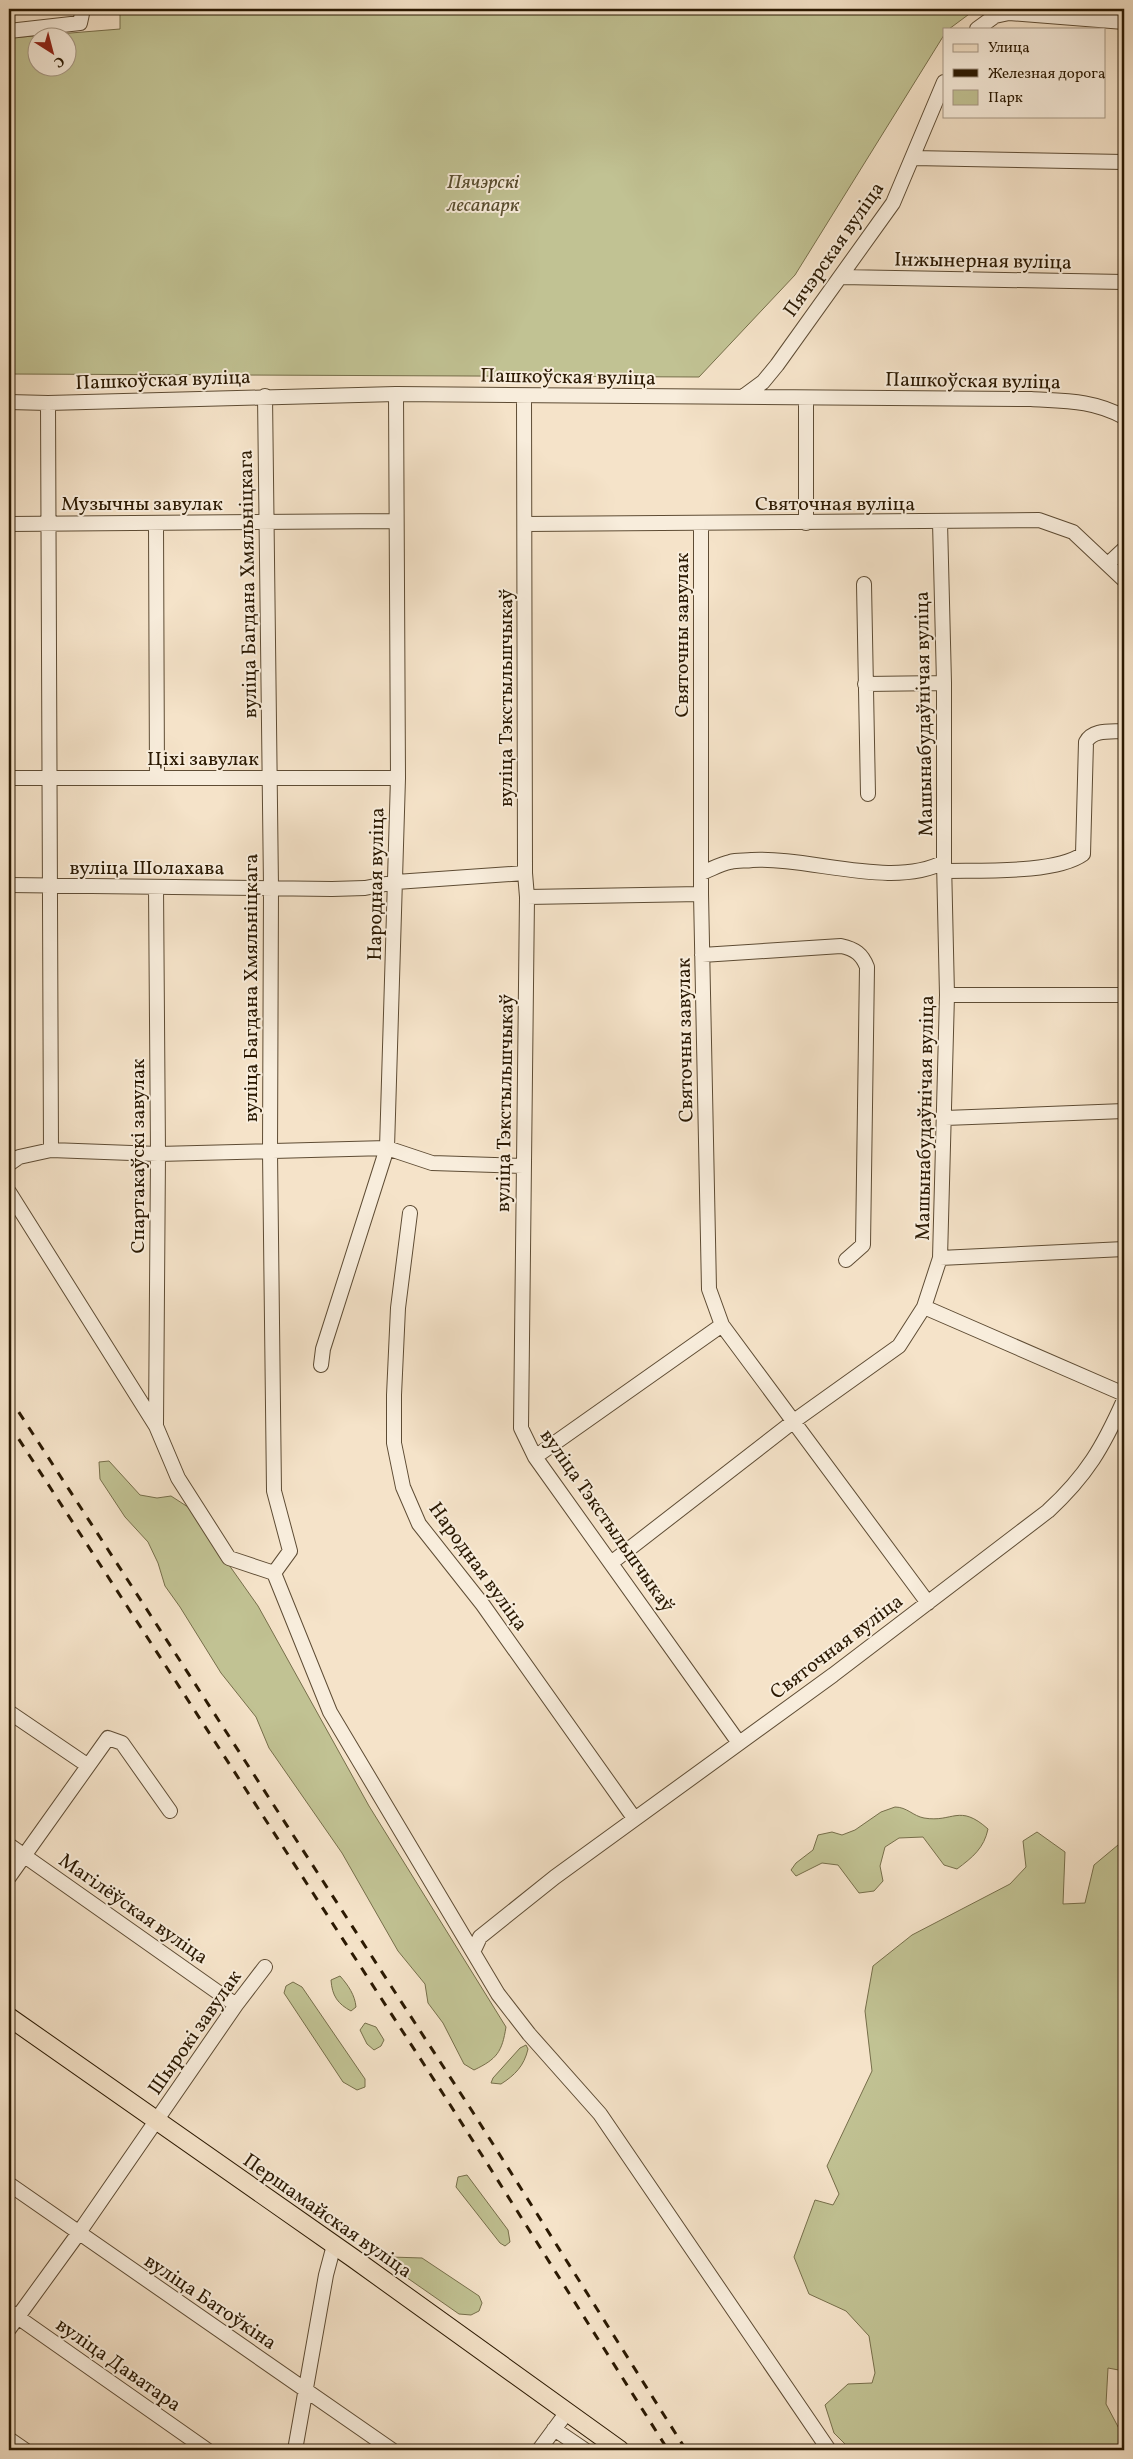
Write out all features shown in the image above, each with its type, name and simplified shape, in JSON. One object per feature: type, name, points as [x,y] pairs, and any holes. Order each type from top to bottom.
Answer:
[{"type":"main road","name":"Першамайская вуліца","points":[[9,2017],[334,2245],[620,2450]]},
{"type":"street","points":[[9,31],[80,23],[83,9]]},
{"type":"street","points":[[978,28],[995,16],[1009,13],[1124,22]]},
{"type":"street","name":"Пячэрская вуліца","points":[[744,396],[763,382],[777,365],[893,203],[943,84]]},
{"type":"street","points":[[913,158],[1124,162]]},
{"type":"street","name":"Інжынерная вуліца","points":[[841,277],[1124,282]]},
{"type":"street","name":"Пашкоўская вуліца","points":[[9,402],[48,403],[396,394],[1056,400],[1098,405],[1124,417]]},
{"type":"street","name":"Народная вуліца","points":[[321,1365],[329,1331],[387,1148],[398,778],[395,521],[396,394]]},
{"type":"street","name":"вуліца Багдана Хмяльніцкага","points":[[265,396],[271,887],[270,1152],[274,1491],[290,1551],[274,1573]]},
{"type":"street","name":"вуліца Тэкстыльшчыкаў","points":[[524,396],[524,873],[526,897],[521,1428],[535,1457],[739,1743]]},
{"type":"street","points":[[806,398],[806,523]]},
{"type":"street","points":[[48,403],[51,1150]]},
{"type":"street","name":"Святочная вуліца","points":[[525,524],[1039,520],[1073,532],[1124,580]]},
{"type":"street","name":"Музычны завулак","points":[[9,524],[395,521]]},
{"type":"street","name":"Машынабудаўнічая вуліца","points":[[612,1563],[794,1420],[899,1346],[924,1307],[940,1258],[947,995],[944,867],[944,683],[940,522]]},
{"type":"street","name":"Святочны завулак","points":[[700,523],[701,894],[709,1289],[722,1325],[928,1603]]},
{"type":"street","points":[[156,524],[157,777]]},
{"type":"street","points":[[1108,564],[1124,549]]},
{"type":"street","points":[[864,584],[868,794]]},
{"type":"street","points":[[865,684],[944,683]]},
{"type":"street","points":[[701,874],[730,862],[762,860],[784,860],[903,874],[944,867],[1049,867],[1074,860],[1083,854],[1086,742],[1090,736],[1097,733],[1124,731]]},
{"type":"street","name":"Ціхі завулак","points":[[9,778],[398,778]]},
{"type":"street","name":"вуліца Шолахава","points":[[9,885],[365,888],[396,882],[524,873]]},
{"type":"street","name":"Спартакаўскі завулак","points":[[156,887],[158,1154],[156,1426]]},
{"type":"street","points":[[526,897],[701,894]]},
{"type":"street","points":[[702,956],[841,946],[863,956],[867,967],[863,1245],[846,1260]]},
{"type":"street","points":[[947,995],[1124,995]]},
{"type":"street","points":[[945,1118],[1124,1112]]},
{"type":"street","points":[[9,1164],[19,1157],[51,1150],[158,1154],[387,1148],[432,1163],[523,1166]]},
{"type":"street","points":[[9,1192],[156,1426],[178,1478],[230,1558],[274,1573],[330,1712],[498,1994],[529,2034],[600,2114],[829,2450]]},
{"type":"street","name":"Народная вуліца","points":[[410,1213],[398,1308],[394,1395],[394,1443],[403,1486],[418,1524],[483,1605],[634,1818]]},
{"type":"street","points":[[940,1258],[1124,1249]]},
{"type":"street","points":[[924,1307],[1124,1394]]},
{"type":"street","points":[[535,1457],[722,1325]]},
{"type":"street","name":"Святочная вуліца","points":[[473,1952],[480,1937],[537,1892],[634,1818],[928,1603],[1048,1511],[1072,1489],[1092,1464],[1124,1400]]},
{"type":"street","points":[[9,1712],[87,1765]]},
{"type":"street","points":[[9,1877],[108,1738],[122,1743],[170,1810]]},
{"type":"street","name":"Магілёўская вуліца","points":[[9,1845],[236,2004]]},
{"type":"street","name":"Шырокі завулак","points":[[9,2329],[13,2314],[78,2234],[236,2004],[265,1967]]},
{"type":"street","name":"вуліца Батоўкіна","points":[[9,2184],[78,2234],[392,2450]]},
{"type":"street","points":[[295,2450],[304,2389],[326,2275],[334,2245]]},
{"type":"street","name":"вуліца Даватара","points":[[13,2314],[207,2450]]},
{"type":"street","points":[[539,2450],[567,2412]]},
{"type":"street","points":[[554,2429],[585,2450]]},
{"type":"street","points":[[9,2439],[25,2450]]},
{"type":"green space","name":"Пячэрскі лесапарк","points":[[120,9],[976,9],[950,28],[943,28],[943,37],[795,275],[699,377],[9,374],[9,38],[28,36],[28,78],[78,78],[78,32],[120,29]]},
{"type":"green space","points":[[109,1461],[140,1495],[157,1498],[171,1496],[188,1507],[258,1606],[369,1806],[506,2027],[500,2049],[488,2062],[474,2070],[464,2064],[443,2023],[428,2003],[425,1984],[398,1951],[342,1853],[269,1748],[256,1717],[221,1673],[165,1586],[158,1563],[148,1542],[125,1517],[100,1479],[99,1462]]},
{"type":"green space","points":[[895,1807],[903,1808],[924,1818],[934,1819],[963,1815],[970,1817],[988,1829],[984,1842],[977,1852],[957,1869],[944,1865],[923,1837],[899,1838],[885,1847],[880,1866],[883,1881],[874,1891],[859,1893],[838,1865],[822,1863],[796,1876],[791,1870],[796,1863],[813,1850],[818,1835],[832,1832],[842,1835],[855,1830],[881,1812]]},
{"type":"green space","points":[[1037,1832],[1065,1852],[1063,1904],[1085,1903],[1094,1865],[1124,1840],[1124,2371],[1108,2368],[1106,2404],[1124,2438],[1124,2450],[851,2450],[834,2433],[825,2405],[848,2384],[872,2383],[875,2373],[869,2336],[846,2311],[809,2294],[794,2257],[815,2200],[833,2205],[839,2194],[827,2166],[872,2071],[865,2011],[873,1966],[912,1935],[1010,1884],[1026,1867],[1023,1841]]},
{"type":"green space","points":[[340,1976],[353,1994],[356,2007],[351,2011],[339,2002],[334,1995],[331,1980]]},
{"type":"green space","points":[[293,1982],[302,1987],[365,2079],[365,2087],[357,2090],[343,2082],[284,1993],[286,1986]]},
{"type":"green space","points":[[365,2023],[376,2027],[384,2040],[381,2046],[374,2050],[367,2044],[360,2030]]},
{"type":"green space","points":[[526,2045],[528,2049],[526,2055],[515,2073],[501,2084],[491,2083],[493,2078],[520,2048]]},
{"type":"green space","points":[[467,2175],[508,2230],[510,2242],[505,2246],[500,2243],[456,2187],[458,2177]]},
{"type":"green space","points":[[385,2258],[422,2258],[479,2296],[482,2303],[479,2311],[471,2315],[459,2314],[383,2261]]},
{"type":"railway","points":[[9,1397],[474,2114],[686,2450]]},
{"type":"railway","points":[[9,1424],[449,2103],[668,2450]]}]
